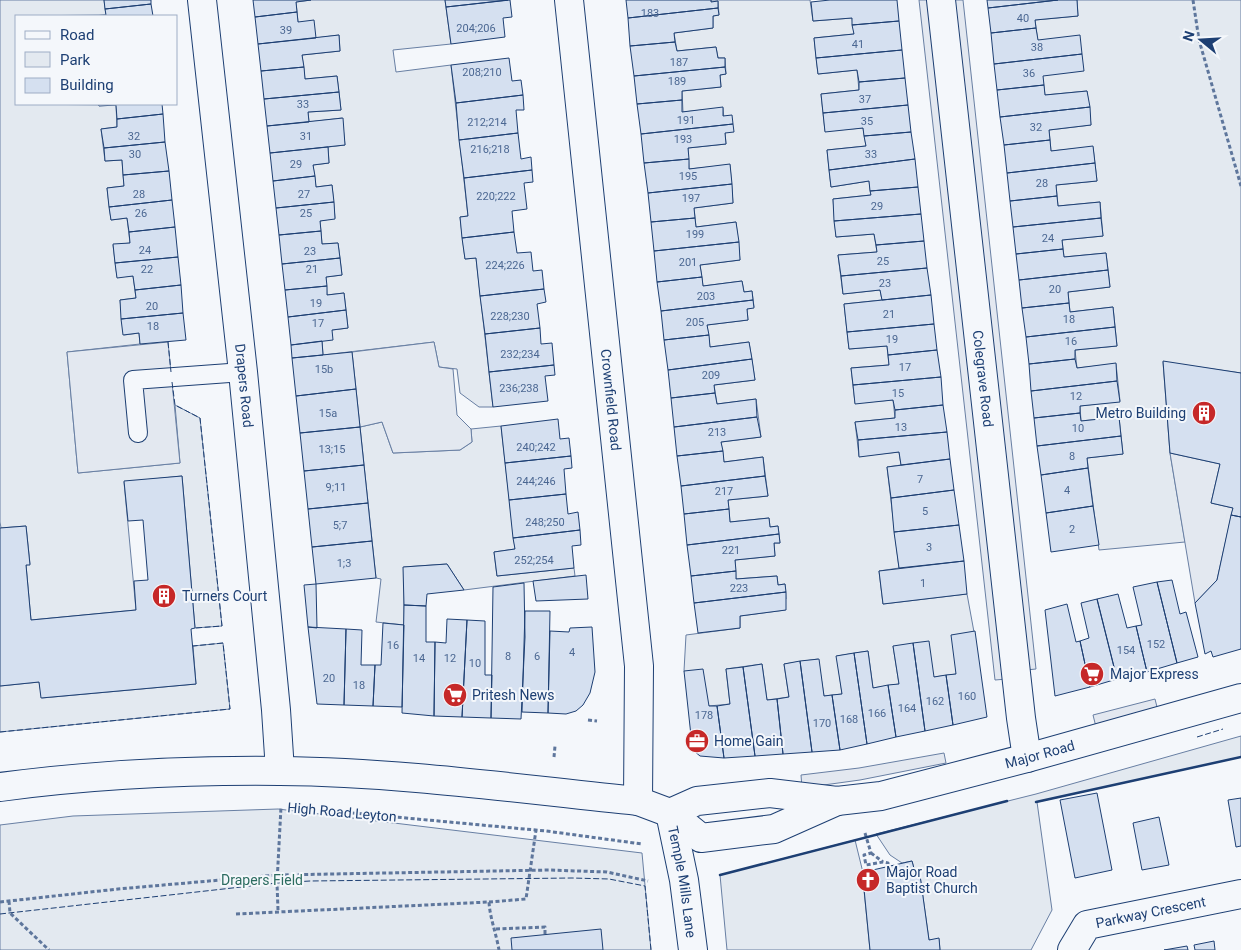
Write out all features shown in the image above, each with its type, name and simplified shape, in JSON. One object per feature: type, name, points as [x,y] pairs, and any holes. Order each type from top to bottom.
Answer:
[{"type":"street","name":"Drapers Road","points":[[202,0],[243,372],[276,710],[280,771]]},
{"type":"street","name":"Crownfield Road","points":[[569,0],[639,666],[638,801]]},
{"type":"street","name":"Colegrave Road","points":[[941,0],[1027,758]]},
{"type":"street","name":"Major Road","points":[[837,801],[774,830],[701,838],[670,813],[697,801],[770,793],[837,801],[881,796],[1027,758],[1241,698]]},
{"type":"street","points":[[0,786],[73,777],[280,771],[381,775],[638,801],[670,813]]},
{"type":"street","name":"Temple Mills Lane","points":[[670,813],[684,880],[693,950]]},
{"type":"street","name":"Parkway Crescent","points":[[1072,950],[1088,925],[1241,894]]},
{"type":"lane","points":[[138,433],[133,380],[243,372]]},
{"type":"path","points":[[1193,0],[1199,40],[1241,186]]},
{"type":"path","points":[[588,720],[597,720]]},
{"type":"path","points":[[554,757],[555,746]]},
{"type":"path","name":"High Road Leyton","points":[[274,805],[290,807]]},
{"type":"path","points":[[278,910],[281,806]]},
{"type":"path","name":"High Road Leyton","points":[[310,809],[536,830],[642,844],[646,847]]},
{"type":"path","points":[[236,914],[278,910],[526,899],[536,830]]},
{"type":"path","points":[[866,837],[871,853],[888,866]]},
{"type":"path","points":[[871,853],[864,855],[866,865],[883,862]]},
{"type":"path","points":[[0,902],[278,875],[608,872],[650,881],[650,873]]},
{"type":"path","points":[[9,901],[10,913],[50,950]]},
{"type":"path","points":[[489,902],[489,914],[496,929],[499,950]]},
{"type":"path","points":[[496,929],[545,927],[545,934]]},
{"type":"green space","points":[[0,0],[104,0],[106,15],[15,15],[15,105],[116,105],[117,127],[101,129],[105,161],[122,160],[124,186],[107,188],[111,220],[127,218],[130,243],[113,245],[117,277],[133,276],[136,298],[120,300],[124,335],[139,333],[140,344],[67,352],[78,473],[180,463],[175,405],[200,418],[222,626],[195,628],[182,476],[124,482],[136,610],[31,620],[26,565],[30,564],[26,526],[1,528]]},
{"type":"green space","points":[[311,0],[445,0],[451,44],[393,50],[396,72],[451,65],[468,216],[460,217],[465,259],[476,258],[493,407],[479,407],[460,393],[457,369],[439,367],[434,342],[323,355],[322,341],[332,330],[348,328],[344,293],[327,295],[326,277],[342,275],[338,243],[322,244],[320,221],[335,218],[332,185],[316,187],[313,165],[329,163],[328,147],[345,145],[342,118],[309,122],[308,112],[341,110],[337,76],[305,79],[302,55],[340,51],[339,35],[316,38],[298,22],[296,2]]},
{"type":"green space","points":[[711,0],[810,0],[813,21],[852,18],[854,34],[814,38],[818,74],[857,70],[859,90],[821,94],[825,131],[863,128],[866,146],[827,150],[831,187],[869,181],[871,195],[833,199],[836,237],[874,234],[877,252],[838,255],[843,294],[880,290],[882,300],[844,304],[849,349],[887,346],[889,365],[851,368],[855,403],[893,400],[895,418],[855,422],[859,456],[899,452],[901,465],[887,467],[899,568],[879,571],[883,604],[967,594],[974,632],[956,674],[934,677],[893,646],[899,684],[873,688],[868,651],[837,656],[842,694],[824,696],[818,659],[784,664],[789,697],[767,700],[762,664],[726,669],[730,704],[709,706],[684,671],[686,635],[740,628],[740,616],[785,610],[784,600],[786,599],[785,584],[778,585],[777,576],[736,579],[735,560],[775,556],[774,543],[780,543],[778,526],[770,527],[769,518],[730,522],[728,500],[768,496],[763,457],[724,462],[721,442],[761,437],[756,399],[717,404],[714,385],[755,380],[749,342],[710,347],[707,325],[748,320],[747,309],[754,307],[752,291],[744,292],[742,281],[703,286],[700,265],[740,260],[736,222],[696,227],[694,208],[733,203],[730,165],[689,169],[688,148],[726,144],[723,108],[683,112],[682,91],[721,87],[720,75],[726,74],[725,58],[718,58],[716,47],[677,51],[674,33],[713,28],[713,16],[719,15],[718,1],[711,2]]},
{"type":"green space","points":[[1077,0],[1241,0],[1241,373],[1163,362],[1170,453],[1185,542],[1099,550],[1087,458],[1123,454],[1119,417],[1081,421],[1080,406],[1120,401],[1116,364],[1077,368],[1075,350],[1117,346],[1113,307],[1070,312],[1068,292],[1110,287],[1106,253],[1064,257],[1062,240],[1103,236],[1100,202],[1058,206],[1056,185],[1097,181],[1093,147],[1051,151],[1049,130],[1091,125],[1087,91],[1045,95],[1035,20],[1078,16]]},
{"type":"green space","points":[[382,422],[393,453],[460,450],[472,442],[471,429],[501,426],[515,549],[494,552],[497,576],[574,568],[575,576],[464,590],[447,564],[404,567],[404,625],[376,622],[381,579],[376,578],[360,427]]},
{"type":"green space","points":[[223,643],[230,709],[0,732],[0,686],[39,682],[42,698],[196,684],[193,646]]},
{"type":"green space","points":[[1241,736],[1241,757],[1037,802],[1052,910],[1031,950],[940,950],[939,939],[929,940],[920,876],[916,876],[912,861],[902,863],[890,855],[876,834],[1036,794]]},
{"type":"green space","name":"Drapers Field","points":[[278,809],[642,853],[651,950],[0,950],[0,825],[73,816]]},
{"type":"green space","points":[[855,840],[867,889],[864,890],[870,950],[727,950],[720,875]]},
{"type":"shaded area","points":[[919,0],[931,0],[1007,679],[995,680]]},
{"type":"shaded area","points":[[951,0],[963,0],[1036,669],[1026,670]]},
{"type":"shaded area","points":[[168,342],[180,463],[78,473],[67,352]]},
{"type":"shaded area","points":[[434,342],[439,367],[453,369],[457,415],[471,429],[472,442],[460,450],[393,453],[382,422],[360,427],[352,352]]},
{"type":"shaded area","points":[[1170,453],[1220,464],[1211,503],[1233,508],[1217,580],[1195,603]]},
{"type":"shaded area","points":[[1155,699],[1158,711],[1096,727],[1093,715]]},
{"type":"shaded area","points":[[944,753],[946,763],[860,780],[802,788],[801,775],[859,768]]},
{"type":"building","points":[[104,0],[151,0],[151,4],[105,9]]},
{"type":"building","points":[[253,0],[311,0],[296,2],[297,12],[255,17]]},
{"type":"building","points":[[445,0],[508,0],[446,7]]},
{"type":"building","points":[[510,0],[512,17],[503,18],[505,37],[451,44],[446,7]]},
{"type":"building","points":[[626,0],[711,0],[711,2],[718,1],[718,8],[628,18]]},
{"type":"building","points":[[830,0],[897,0],[899,21],[852,25],[852,18],[813,21],[811,2]]},
{"type":"building","points":[[987,0],[1058,0],[988,8]]},
{"type":"building","points":[[1058,0],[1077,0],[1078,16],[1035,20],[1036,28],[991,33],[988,8]]},
{"type":"building","points":[[151,4],[153,15],[106,15],[105,9]]},
{"type":"building","points":[[718,8],[719,15],[713,16],[713,28],[674,33],[675,42],[630,46],[628,18]]},
{"type":"building","points":[[297,12],[298,22],[314,20],[316,38],[258,44],[255,17]]},
{"type":"building","points":[[899,21],[902,50],[816,58],[814,38],[854,34],[852,25]]},
{"type":"building","points":[[1036,28],[1038,40],[1080,35],[1082,54],[994,64],[991,33]]},
{"type":"building","points":[[339,35],[340,51],[302,55],[304,67],[261,71],[258,44]]},
{"type":"building","points":[[675,42],[677,51],[716,47],[718,58],[725,58],[725,67],[634,76],[630,46]]},
{"type":"building","points":[[902,50],[905,78],[859,82],[857,70],[818,74],[816,58]]},
{"type":"building","points":[[1082,54],[1084,71],[1043,76],[1044,85],[997,90],[994,64]]},
{"type":"building","points":[[509,58],[512,81],[521,80],[523,95],[456,103],[451,65]]},
{"type":"building","points":[[304,67],[305,79],[337,76],[339,92],[264,99],[261,71]]},
{"type":"building","points":[[725,67],[726,74],[720,75],[721,87],[682,91],[682,100],[637,104],[634,76]]},
{"type":"building","points":[[905,78],[908,105],[823,113],[821,94],[859,90],[859,82]]},
{"type":"building","points":[[1044,85],[1045,95],[1087,91],[1090,107],[1000,117],[997,90]]},
{"type":"building","points":[[339,92],[341,110],[308,112],[309,122],[267,126],[264,99]]},
{"type":"building","points":[[523,95],[524,110],[516,110],[518,133],[459,140],[456,103]]},
{"type":"building","points":[[682,100],[682,112],[723,107],[723,116],[732,115],[733,124],[641,134],[637,104]]},
{"type":"building","points":[[116,105],[162,105],[163,114],[117,119]]},
{"type":"building","points":[[908,105],[911,132],[864,136],[863,128],[825,132],[823,113]]},
{"type":"building","points":[[1090,107],[1091,125],[1049,130],[1050,140],[1004,145],[1000,117]]},
{"type":"building","points":[[163,114],[165,142],[104,148],[101,129],[117,127],[117,119]]},
{"type":"building","points":[[343,118],[345,145],[270,153],[267,126]]},
{"type":"building","points":[[733,124],[734,132],[725,133],[726,144],[688,148],[689,159],[644,163],[641,134]]},
{"type":"building","points":[[911,132],[915,159],[829,170],[827,150],[866,146],[864,136]]},
{"type":"building","points":[[518,133],[521,159],[531,157],[532,170],[464,178],[459,140]]},
{"type":"building","points":[[1050,140],[1051,151],[1093,146],[1095,163],[1007,173],[1004,145]]},
{"type":"building","points":[[165,142],[169,171],[123,175],[122,160],[105,161],[104,148]]},
{"type":"building","points":[[328,147],[329,163],[313,165],[315,176],[273,181],[270,153]]},
{"type":"building","points":[[689,159],[689,169],[730,164],[732,184],[648,193],[644,163]]},
{"type":"building","points":[[915,159],[918,187],[870,191],[869,181],[831,187],[829,170]]},
{"type":"building","points":[[1095,163],[1097,181],[1056,185],[1057,196],[1010,201],[1007,173]]},
{"type":"building","points":[[532,170],[533,182],[524,183],[527,209],[512,211],[514,232],[462,238],[460,217],[468,216],[464,178]]},
{"type":"building","points":[[169,171],[172,200],[109,207],[107,188],[124,186],[123,175]]},
{"type":"building","points":[[315,176],[316,187],[332,185],[334,202],[276,208],[273,181]]},
{"type":"building","points":[[732,184],[733,203],[694,208],[695,218],[651,222],[648,193]]},
{"type":"building","points":[[918,187],[921,214],[834,221],[833,199],[871,195],[870,191]]},
{"type":"building","points":[[1057,196],[1058,206],[1100,202],[1101,218],[1013,227],[1010,201]]},
{"type":"building","points":[[172,200],[175,227],[129,232],[127,218],[111,220],[109,207]]},
{"type":"building","points":[[334,202],[335,219],[320,221],[321,231],[279,235],[276,208]]},
{"type":"building","points":[[921,214],[924,241],[876,245],[874,234],[836,237],[834,221]]},
{"type":"building","points":[[695,218],[696,227],[736,222],[739,242],[654,251],[651,222]]},
{"type":"building","points":[[1101,218],[1103,236],[1062,240],[1063,249],[1016,254],[1013,227]]},
{"type":"building","points":[[175,227],[178,257],[115,263],[113,244],[130,243],[129,232]]},
{"type":"building","points":[[321,231],[322,244],[338,243],[340,258],[282,264],[279,235]]},
{"type":"building","points":[[514,232],[517,253],[531,252],[533,271],[542,270],[544,289],[480,296],[476,258],[465,259],[462,238]]},
{"type":"building","points":[[924,241],[927,268],[841,276],[838,255],[877,252],[876,245]]},
{"type":"building","points":[[739,242],[740,260],[700,265],[702,277],[657,282],[654,251]]},
{"type":"building","points":[[1063,249],[1064,257],[1106,253],[1108,270],[1019,280],[1016,254]]},
{"type":"building","points":[[178,257],[181,285],[135,290],[133,276],[117,278],[115,263]]},
{"type":"building","points":[[340,258],[342,275],[326,277],[327,286],[285,290],[282,264]]},
{"type":"building","points":[[927,268],[931,295],[882,300],[880,290],[843,294],[841,276]]},
{"type":"building","points":[[1108,270],[1110,287],[1068,292],[1069,303],[1022,308],[1019,280]]},
{"type":"building","points":[[702,277],[703,286],[742,281],[744,292],[752,291],[753,300],[661,311],[657,282]]},
{"type":"building","points":[[181,285],[183,313],[121,319],[120,300],[136,298],[135,290]]},
{"type":"building","points":[[327,286],[327,295],[344,293],[346,310],[288,317],[285,290]]},
{"type":"building","points":[[544,289],[546,302],[537,304],[540,328],[485,334],[480,296]]},
{"type":"building","points":[[931,295],[934,324],[847,332],[844,304]]},
{"type":"building","points":[[753,300],[754,308],[747,309],[748,320],[707,325],[709,335],[664,340],[661,311]]},
{"type":"building","points":[[1069,303],[1070,312],[1113,307],[1115,327],[1026,337],[1022,308]]},
{"type":"building","points":[[346,310],[348,328],[332,330],[333,340],[291,345],[288,317]]},
{"type":"building","points":[[183,313],[186,340],[140,344],[139,333],[123,335],[121,319]]},
{"type":"building","points":[[934,324],[937,350],[888,355],[887,346],[849,349],[847,332]]},
{"type":"building","points":[[1115,327],[1117,346],[1075,350],[1075,359],[1029,364],[1026,337]]},
{"type":"building","points":[[540,328],[541,344],[552,343],[554,365],[489,372],[485,334]]},
{"type":"building","points":[[709,335],[710,347],[749,342],[752,359],[668,370],[664,340]]},
{"type":"building","points":[[322,341],[323,355],[292,358],[291,345]]},
{"type":"building","points":[[937,350],[941,377],[853,385],[851,368],[889,365],[888,355]]},
{"type":"building","points":[[352,352],[356,389],[296,396],[292,358]]},
{"type":"building","points":[[752,359],[755,380],[714,385],[715,393],[671,398],[668,370]]},
{"type":"building","points":[[1075,359],[1077,368],[1116,363],[1117,381],[1031,391],[1029,364]]},
{"type":"building","name":"Metro Building","points":[[1163,361],[1241,373],[1241,517],[1231,515],[1233,508],[1211,503],[1220,464],[1170,453]]},
{"type":"building","points":[[554,365],[555,375],[545,376],[548,401],[493,407],[489,372]]},
{"type":"building","points":[[941,377],[943,405],[895,410],[893,400],[855,404],[853,385]]},
{"type":"building","points":[[1117,381],[1120,402],[1080,406],[1080,413],[1034,418],[1031,391]]},
{"type":"building","points":[[356,389],[360,427],[300,433],[296,396]]},
{"type":"building","points":[[715,393],[717,404],[756,399],[757,417],[674,427],[671,398]]},
{"type":"building","points":[[943,405],[947,432],[858,440],[855,422],[895,418],[895,410]]},
{"type":"building","points":[[1080,413],[1081,421],[1119,417],[1121,436],[1037,446],[1034,418]]},
{"type":"building","points":[[757,417],[761,437],[721,442],[723,451],[677,456],[674,427]]},
{"type":"building","points":[[558,419],[560,439],[569,438],[571,456],[505,463],[501,426]]},
{"type":"building","points":[[360,427],[364,465],[304,471],[300,433]]},
{"type":"building","points":[[947,432],[950,459],[901,465],[899,452],[859,457],[858,440]]},
{"type":"building","points":[[1121,436],[1123,454],[1087,458],[1088,468],[1041,475],[1037,446]]},
{"type":"building","points":[[723,451],[724,462],[763,457],[765,476],[681,486],[677,456]]},
{"type":"building","points":[[571,456],[572,468],[564,469],[566,494],[509,500],[505,463]]},
{"type":"building","points":[[950,459],[954,490],[891,498],[887,467]]},
{"type":"building","points":[[364,465],[368,503],[308,509],[304,471]]},
{"type":"building","points":[[1088,468],[1093,506],[1046,513],[1041,475]]},
{"type":"building","name":"Turners Court","points":[[182,476],[195,628],[191,629],[196,684],[41,698],[39,682],[0,686],[0,528],[26,526],[30,565],[26,565],[31,620],[136,610],[134,581],[148,580],[143,520],[128,521],[124,481]]},
{"type":"building","points":[[765,476],[768,496],[728,500],[729,509],[684,514],[681,486]]},
{"type":"building","points":[[954,490],[959,525],[894,532],[891,498]]},
{"type":"building","points":[[566,494],[568,514],[578,512],[580,530],[513,538],[509,500]]},
{"type":"building","points":[[368,503],[372,541],[312,547],[308,509]]},
{"type":"building","points":[[1093,506],[1099,545],[1051,552],[1046,513]]},
{"type":"building","points":[[729,509],[730,522],[769,518],[770,527],[778,526],[779,534],[687,545],[684,514]]},
{"type":"building","points":[[1231,515],[1241,517],[1241,649],[1213,657],[1211,651],[1205,654],[1195,603],[1217,580]]},
{"type":"building","points":[[959,525],[964,561],[899,568],[894,532]]},
{"type":"building","points":[[580,530],[581,545],[572,546],[574,568],[497,576],[494,552],[515,549],[513,538]]},
{"type":"building","points":[[779,534],[780,543],[774,543],[775,556],[735,560],[736,571],[691,576],[687,545]]},
{"type":"building","points":[[372,541],[376,578],[316,584],[312,547]]},
{"type":"building","points":[[964,561],[967,594],[883,604],[879,571]]},
{"type":"building","points":[[447,564],[464,590],[427,594],[426,606],[404,605],[403,567]]},
{"type":"building","points":[[736,571],[736,579],[777,576],[778,585],[785,584],[786,592],[694,603],[691,576]]},
{"type":"building","points":[[586,575],[588,599],[536,601],[533,581]]},
{"type":"building","points":[[1172,580],[1180,614],[1186,612],[1198,657],[1177,663],[1157,582]]},
{"type":"building","points":[[1157,582],[1177,663],[1147,672],[1136,626],[1142,625],[1133,587]]},
{"type":"building","points":[[524,583],[525,637],[521,719],[491,718],[493,587]]},
{"type":"building","points":[[316,584],[317,628],[308,627],[304,585]]},
{"type":"building","points":[[786,592],[786,610],[740,616],[740,628],[698,633],[694,603]]},
{"type":"building","points":[[1118,594],[1127,628],[1136,626],[1147,672],[1117,679],[1097,599]]},
{"type":"building","points":[[1097,599],[1117,679],[1090,687],[1080,641],[1089,638],[1081,603]]},
{"type":"building","points":[[1067,604],[1076,642],[1080,641],[1090,687],[1055,696],[1045,610]]},
{"type":"building","points":[[404,605],[426,606],[426,642],[435,642],[434,716],[402,713]]},
{"type":"building","points":[[525,611],[550,611],[548,713],[522,712]]},
{"type":"building","points":[[447,619],[467,620],[462,717],[434,716],[435,642],[446,643]]},
{"type":"building","points":[[467,620],[485,621],[485,675],[492,675],[491,718],[462,717]]},
{"type":"building","points":[[383,623],[404,625],[402,707],[373,706],[375,665],[381,665]]},
{"type":"building","points":[[308,627],[346,629],[344,705],[317,704]]},
{"type":"building","points":[[592,627],[595,672],[590,693],[583,705],[576,711],[566,714],[548,713],[550,631],[569,632],[570,628]]},
{"type":"building","points":[[346,629],[362,630],[361,665],[375,665],[373,706],[344,705]]},
{"type":"building","points":[[975,631],[987,717],[953,725],[946,675],[956,674],[951,635]]},
{"type":"building","points":[[929,641],[934,677],[946,675],[953,725],[925,731],[913,643]]},
{"type":"building","points":[[913,643],[925,731],[896,737],[888,685],[899,684],[893,646]]},
{"type":"building","points":[[868,651],[873,688],[888,685],[896,737],[867,744],[854,653]]},
{"type":"building","points":[[854,653],[867,744],[840,750],[832,695],[842,694],[836,656]]},
{"type":"building","points":[[819,659],[824,696],[832,695],[840,750],[812,752],[800,661]]},
{"type":"building","points":[[800,661],[812,752],[783,754],[777,699],[789,697],[784,664]]},
{"type":"building","points":[[762,664],[767,700],[777,699],[783,754],[755,756],[743,667]]},
{"type":"building","points":[[743,667],[755,756],[724,758],[717,706],[730,704],[726,669]]},
{"type":"building","points":[[703,669],[709,706],[717,706],[724,758],[700,756],[694,751],[692,745],[684,671]]},
{"type":"building","points":[[1097,793],[1112,870],[1075,878],[1060,800]]},
{"type":"building","points":[[1241,798],[1241,846],[1236,847],[1228,800]]},
{"type":"building","points":[[1159,817],[1169,865],[1142,870],[1133,823]]},
{"type":"building","points":[[912,861],[916,876],[920,875],[929,940],[939,938],[940,950],[870,950],[864,889],[867,889],[864,872]]},
{"type":"building","points":[[601,929],[603,950],[512,950],[511,938]]},
{"type":"building","points":[[1214,941],[1215,950],[1195,950],[1194,945]]},
{"type":"building","points":[[1187,946],[1188,950],[1164,950]]},
{"type":"fence","points":[[168,342],[171,372]]},
{"type":"fence","points":[[172,382],[175,405],[200,418],[222,626],[195,628]]},
{"type":"fence","points":[[0,732],[230,709],[223,643],[193,646]]},
{"type":"fence","points":[[1197,737],[1223,729]]},
{"type":"fence","points":[[0,914],[277,883],[310,881],[609,879],[645,886],[651,950]]},
{"type":"wall","points":[[1036,802],[1241,757]]},
{"type":"wall","points":[[720,875],[1007,801]]},
{"type":"place","name":"Metro Building","points":[[1204,413]]},
{"type":"place","name":"Turners Court","points":[[164,596]]},
{"type":"place","name":"Major Express","points":[[1092,674]]},
{"type":"place","name":"Pritesh News","points":[[455,695]]},
{"type":"place","name":"Home Gain","points":[[697,741]]},
{"type":"place","name":"Major Road Baptist Church","points":[[868,880]]}]
